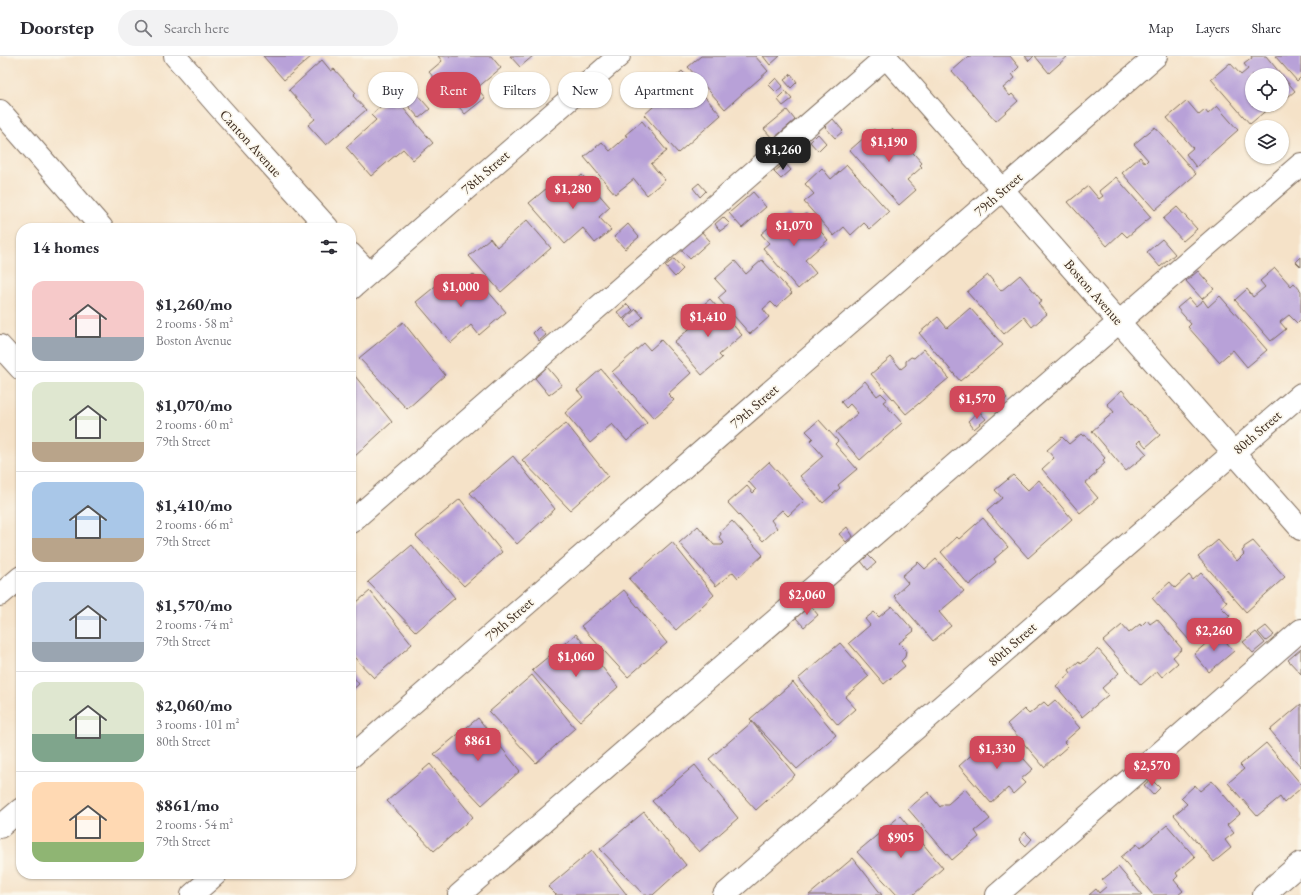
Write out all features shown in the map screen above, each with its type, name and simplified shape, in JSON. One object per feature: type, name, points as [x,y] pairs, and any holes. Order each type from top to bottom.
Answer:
[{"type":"street","name":"Canton Avenue","points":[[175,56],[324,223]]},
{"type":"street","name":"78th Street","points":[[356,285],[619,56]]},
{"type":"street","points":[[356,518],[886,56]]},
{"type":"street","name":"Boston Avenue","points":[[886,56],[1301,529]]},
{"type":"street","name":"79th Street","points":[[356,753],[1156,56]]},
{"type":"street","points":[[0,111],[98,223]]},
{"type":"street","points":[[459,895],[1301,164]]},
{"type":"street","points":[[356,260],[368,274]]},
{"type":"street","points":[[0,346],[16,364]]},
{"type":"street","name":"80th Street","points":[[724,895],[1301,394]]},
{"type":"street","points":[[997,895],[1301,630]]},
{"type":"street","points":[[0,827],[16,813]]},
{"type":"street","points":[[1264,895],[1301,863]]},
{"type":"street","points":[[192,895],[210,879]]},
{"type":"building","points":[[263,56],[312,56],[284,80]]},
{"type":"building","points":[[438,56],[491,56],[501,68],[496,72],[489,72],[489,78],[481,85],[481,72],[429,72],[442,61]]},
{"type":"building","points":[[510,56],[533,56],[520,67]]},
{"type":"building","points":[[701,56],[755,56],[768,71],[725,109],[708,90],[708,72],[692,72],[688,67]]},
{"type":"building","points":[[763,56],[780,56],[770,65]]},
{"type":"building","points":[[969,56],[1010,56],[1019,67],[1012,74],[1015,78],[1003,88],[1010,96],[1012,94],[1018,101],[996,121],[952,71]]},
{"type":"building","points":[[1025,56],[1034,56],[1029,61]]},
{"type":"building","points":[[1035,56],[1068,56],[1049,73]]},
{"type":"building","points":[[1251,56],[1266,56],[1276,68],[1247,68],[1244,64],[1252,58]]},
{"type":"building","points":[[1275,56],[1301,56],[1301,77],[1297,81],[1289,72],[1289,68],[1286,68]]},
{"type":"building","points":[[322,60],[331,71],[334,69],[356,93],[353,96],[366,110],[326,145],[308,125],[315,119],[289,90]]},
{"type":"building","points":[[1230,63],[1241,75],[1245,72],[1245,112],[1264,112],[1255,120],[1247,120],[1211,79]]},
{"type":"building","points":[[791,74],[797,82],[791,88],[784,80]]},
{"type":"building","points":[[776,78],[783,86],[776,92],[769,85]]},
{"type":"building","points":[[1289,84],[1295,91],[1289,96]]},
{"type":"building","points":[[785,91],[792,99],[783,106],[777,99]]},
{"type":"building","points":[[481,93],[485,98],[481,101]]},
{"type":"building","points":[[418,95],[426,104],[426,108],[430,109],[419,118],[410,108],[418,108]]},
{"type":"building","points":[[708,100],[721,115],[678,153],[644,115],[652,108],[708,108]]},
{"type":"building","points":[[1187,101],[1199,115],[1205,110],[1208,114],[1217,106],[1238,130],[1196,167],[1186,154],[1193,148],[1167,118]]},
{"type":"building","points":[[379,108],[403,108],[433,143],[413,160],[403,149],[371,176],[346,147],[376,120],[371,115]]},
{"type":"building","points":[[460,108],[472,108],[465,114]]},
{"type":"building","points":[[787,110],[795,120],[773,139],[764,129]]},
{"type":"building","points":[[833,119],[843,131],[835,138],[825,127]]},
{"type":"building","points":[[642,121],[667,151],[651,164],[665,180],[647,195],[634,179],[615,194],[584,157],[602,142],[610,151],[627,136],[625,135]]},
{"type":"building","points":[[1155,127],[1196,174],[1155,210],[1122,173],[1140,157],[1145,163],[1148,160],[1134,144]]},
{"type":"building","points":[[874,129],[882,138],[892,129],[922,163],[920,165],[922,167],[907,180],[916,190],[899,205],[850,150]]},
{"type":"building","points":[[818,134],[826,143],[818,151],[810,142]]},
{"type":"building","points":[[785,163],[791,170],[781,179],[774,172]]},
{"type":"building","points":[[847,165],[889,212],[870,229],[864,223],[851,235],[844,227],[834,236],[804,202],[814,194],[805,184],[822,168],[831,179]]},
{"type":"building","points":[[582,175],[610,207],[599,217],[611,230],[595,243],[583,228],[565,244],[529,203],[553,183],[561,193]]},
{"type":"building","points":[[1116,177],[1151,217],[1127,237],[1122,232],[1107,246],[1068,202],[1088,186],[1099,199],[1103,196],[1099,191]]},
{"type":"building","points":[[699,183],[706,191],[700,197],[693,188]]},
{"type":"building","points":[[753,192],[766,207],[742,228],[729,213]]},
{"type":"building","points":[[1177,207],[1197,229],[1183,241],[1163,219]]},
{"type":"building","points":[[786,213],[795,223],[806,214],[828,240],[805,260],[816,273],[798,289],[763,248],[769,243],[761,234]]},
{"type":"building","points":[[723,217],[730,224],[720,231],[715,224]]},
{"type":"building","points":[[527,220],[551,248],[501,292],[469,256],[490,238],[497,247]]},
{"type":"building","points":[[628,224],[639,237],[625,249],[614,237]]},
{"type":"building","points":[[701,231],[710,241],[690,259],[680,248]]},
{"type":"building","points":[[1162,239],[1175,254],[1160,267],[1147,252]]},
{"type":"building","points":[[1301,257],[1301,267],[1296,262]]},
{"type":"building","points":[[674,259],[683,269],[675,277],[665,266]]},
{"type":"building","points":[[762,260],[792,293],[776,307],[771,302],[763,309],[769,317],[750,334],[718,298],[726,291],[715,279],[735,261],[746,274]]},
{"type":"building","points":[[1275,268],[1291,286],[1294,283],[1301,291],[1301,319],[1297,323],[1289,315],[1280,322],[1286,329],[1271,341],[1235,300],[1247,289],[1253,297],[1265,287],[1260,281]]},
{"type":"building","points":[[1198,271],[1214,289],[1202,299],[1186,281]]},
{"type":"building","points":[[473,274],[506,312],[479,335],[471,325],[451,343],[416,302],[438,284],[446,294],[460,282],[462,284]]},
{"type":"building","points":[[988,275],[1001,291],[1020,275],[1042,301],[1038,304],[1047,314],[1032,327],[1024,317],[1004,334],[967,292]]},
{"type":"building","points":[[1220,296],[1267,350],[1247,367],[1233,350],[1219,362],[1188,327],[1191,324],[1177,308],[1189,298],[1196,306],[1203,300],[1208,307]]},
{"type":"building","points":[[710,299],[742,335],[719,355],[722,358],[702,375],[674,342],[703,317],[697,310]]},
{"type":"building","points":[[627,304],[633,310],[623,319],[617,312]]},
{"type":"building","points":[[970,308],[1003,345],[960,381],[919,333],[938,317],[947,328]]},
{"type":"building","points":[[636,309],[643,317],[631,328],[624,320]]},
{"type":"building","points":[[403,322],[445,375],[407,409],[359,358]]},
{"type":"building","points":[[539,327],[546,335],[539,341],[533,333]]},
{"type":"building","points":[[661,340],[691,373],[668,394],[674,400],[654,418],[612,372],[644,343],[650,350]]},
{"type":"building","points":[[924,349],[949,378],[906,414],[871,374],[891,357],[901,369],[906,365],[906,361],[911,357],[914,358]]},
{"type":"building","points":[[547,367],[562,385],[549,395],[535,378]]},
{"type":"building","points":[[601,369],[647,423],[627,441],[612,424],[590,443],[565,413],[583,397],[577,390]]},
{"type":"building","points":[[356,377],[392,422],[356,455]]},
{"type":"building","points":[[865,381],[877,396],[881,393],[887,399],[883,402],[902,423],[860,460],[836,432],[858,413],[850,404],[846,408],[841,402]]},
{"type":"building","points":[[1000,390],[1007,398],[997,407],[990,399]]},
{"type":"building","points":[[1122,390],[1160,435],[1146,447],[1140,440],[1137,443],[1147,454],[1126,471],[1092,431],[1114,412],[1107,404]]},
{"type":"building","points":[[979,411],[986,419],[974,429],[968,421]]},
{"type":"building","points":[[819,420],[838,441],[835,444],[857,469],[838,485],[840,488],[823,503],[800,476],[823,456],[810,441],[813,438],[806,431]]},
{"type":"building","points":[[566,423],[608,476],[570,510],[522,460]]},
{"type":"building","points":[[1081,434],[1083,436],[1085,435],[1105,458],[1103,460],[1105,463],[1096,471],[1097,473],[1085,483],[1098,498],[1080,513],[1042,469],[1054,458],[1047,450],[1062,437],[1069,444]]},
{"type":"building","points":[[513,456],[555,509],[517,544],[470,493]]},
{"type":"building","points":[[769,462],[804,501],[788,516],[782,510],[771,520],[777,528],[763,541],[728,503],[747,486],[753,493],[756,490],[748,481]]},
{"type":"building","points":[[1013,475],[1028,490],[1039,480],[1072,519],[1028,558],[987,511],[1002,498],[995,490]]},
{"type":"building","points":[[460,499],[502,552],[464,586],[416,536]]},
{"type":"building","points":[[983,518],[1008,547],[994,559],[996,562],[969,585],[941,552],[957,537],[959,539]]},
{"type":"building","points":[[732,521],[763,555],[738,578],[733,572],[716,586],[679,543],[698,526],[714,545],[722,545],[724,543],[719,537],[721,534],[720,532]]},
{"type":"building","points":[[847,527],[853,536],[846,542],[839,534]]},
{"type":"building","points":[[1218,540],[1237,561],[1244,554],[1242,551],[1244,547],[1253,541],[1285,577],[1246,612],[1198,557]]},
{"type":"building","points":[[672,542],[714,595],[676,630],[629,579]]},
{"type":"building","points":[[412,545],[455,598],[416,632],[368,582]]},
{"type":"building","points":[[868,555],[876,563],[868,570],[861,561]]},
{"type":"building","points":[[936,559],[964,591],[939,612],[951,626],[933,641],[894,596],[908,583],[902,576],[918,562],[925,569]]},
{"type":"building","points":[[1201,573],[1227,602],[1221,607],[1230,616],[1206,637],[1200,631],[1189,640],[1152,598],[1170,582],[1175,588],[1189,575],[1193,580]]},
{"type":"building","points":[[624,590],[667,643],[628,677],[581,626]]},
{"type":"building","points":[[370,591],[412,644],[374,678],[356,659],[356,603]]},
{"type":"building","points":[[810,605],[818,615],[804,627],[796,618]]},
{"type":"building","points":[[892,606],[914,631],[899,643],[906,650],[905,657],[901,661],[905,666],[884,684],[849,643],[870,625],[865,619],[874,612],[879,617]]},
{"type":"building","points":[[1157,619],[1182,649],[1173,657],[1178,663],[1162,677],[1157,671],[1141,685],[1103,641],[1122,625],[1129,633],[1140,624],[1141,626],[1147,620],[1150,624]]},
{"type":"building","points":[[1266,626],[1274,635],[1266,641],[1258,632]]},
{"type":"building","points":[[1256,632],[1265,643],[1253,653],[1243,642]]},
{"type":"building","points":[[1218,633],[1234,651],[1209,672],[1194,654]]},
{"type":"building","points":[[576,634],[618,687],[580,721],[532,670]]},
{"type":"building","points":[[840,643],[869,676],[845,697],[856,709],[838,725],[798,679]]},
{"type":"building","points":[[1098,649],[1119,673],[1102,688],[1108,695],[1082,717],[1056,686],[1071,673],[1069,670],[1079,661],[1081,664]]},
{"type":"building","points":[[1301,649],[1301,674],[1288,660]]},
{"type":"building","points":[[532,675],[575,728],[536,763],[489,712]]},
{"type":"building","points":[[793,682],[836,735],[797,769],[750,719]]},
{"type":"building","points":[[1055,700],[1080,728],[1064,742],[1068,746],[1044,767],[1007,724],[1024,709],[1029,714],[1044,702],[1048,706]]},
{"type":"building","points":[[1301,704],[1301,767],[1270,730]]},
{"type":"building","points":[[478,718],[520,771],[482,805],[434,754]]},
{"type":"building","points":[[752,722],[795,775],[756,810],[709,759]]},
{"type":"building","points":[[1007,740],[1033,769],[1021,779],[1025,783],[1013,794],[1008,788],[991,803],[959,766],[977,750],[980,754],[996,743],[1000,747]]},
{"type":"building","points":[[1266,743],[1301,784],[1301,788],[1284,803],[1280,797],[1257,816],[1228,783],[1244,769],[1240,765]]},
{"type":"building","points":[[430,764],[473,817],[434,851],[387,801]]},
{"type":"building","points":[[695,765],[738,818],[699,852],[652,801]]},
{"type":"building","points":[[1151,779],[1160,788],[1153,795],[1144,785]]},
{"type":"building","points":[[1212,781],[1240,814],[1227,825],[1234,833],[1225,840],[1231,848],[1214,862],[1174,815],[1187,804],[1181,798],[1195,785],[1200,791]]},
{"type":"building","points":[[965,789],[990,819],[975,831],[979,837],[952,860],[908,809],[928,792],[940,807],[944,804],[948,804]]},
{"type":"building","points":[[644,812],[686,865],[653,895],[644,895],[600,849]]},
{"type":"building","points":[[900,816],[943,868],[913,895],[897,895],[857,852]]},
{"type":"building","points":[[1167,825],[1195,857],[1176,873],[1178,876],[1174,880],[1183,891],[1178,895],[1153,895],[1121,857],[1137,844],[1140,848]]},
{"type":"building","points":[[1025,832],[1032,839],[1026,846],[1019,839]]},
{"type":"building","points":[[592,850],[627,895],[556,895],[548,887]]},
{"type":"building","points":[[853,858],[882,895],[809,895]]},
{"type":"building","points":[[1118,867],[1142,895],[1089,895],[1096,889],[1099,893],[1107,886],[1102,880]]}]
